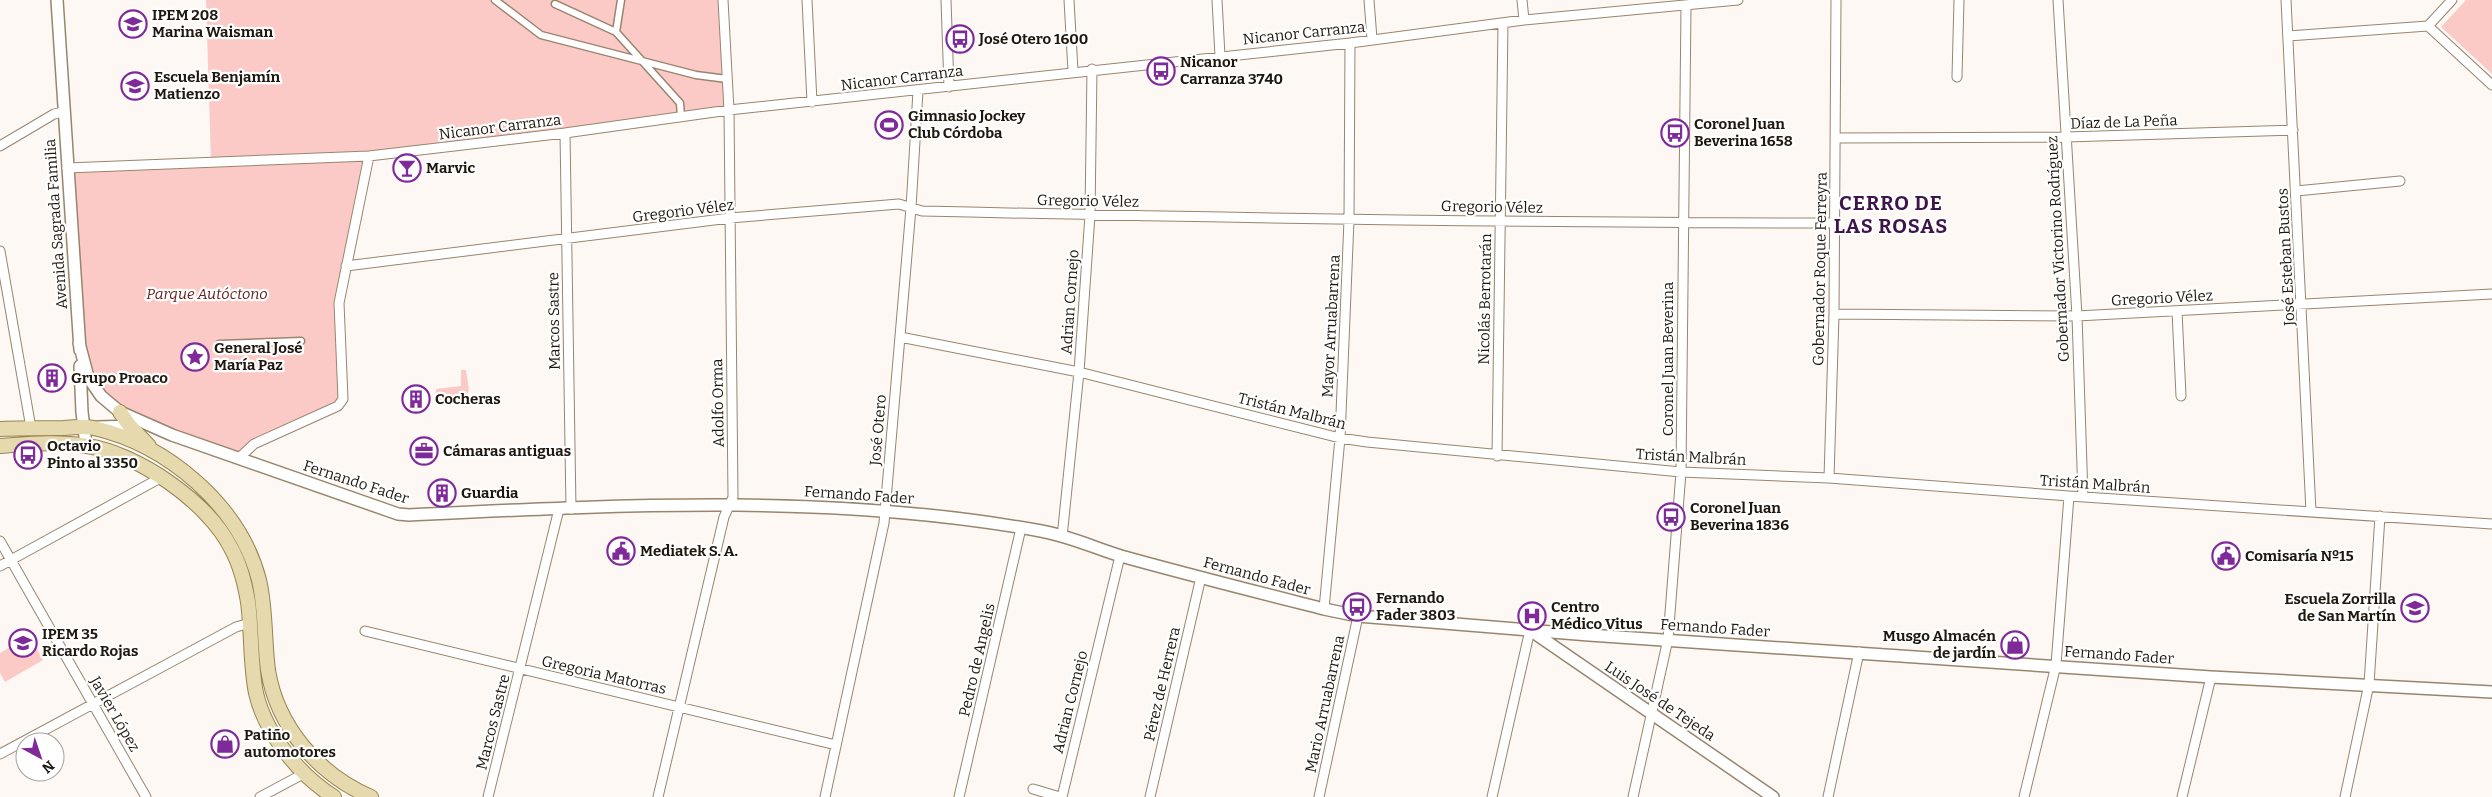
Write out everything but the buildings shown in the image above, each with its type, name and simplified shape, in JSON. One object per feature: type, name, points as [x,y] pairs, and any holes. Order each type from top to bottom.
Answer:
[{"type":"main road","name":"Avenida Sagrada Familia","points":[[57,0],[79,343],[88,428],[86,446]]},
{"type":"main road","name":"Fernando Fader","points":[[79,343],[88,377],[101,396],[120,412],[172,435],[398,514],[409,516],[565,509],[766,505],[886,510],[1021,528],[1062,537],[1120,556],[1324,609],[1358,616],[1530,630],[2211,677],[2492,692]]},
{"type":"main road","points":[[120,412],[129,425],[157,453],[191,478],[228,515],[244,538],[256,569],[262,594],[272,685],[289,725],[304,748],[329,772],[371,797]]},
{"type":"main road","points":[[0,429],[88,428],[129,425],[172,435]]},
{"type":"main road","points":[[88,428],[133,442],[157,453]]},
{"type":"main road","points":[[0,446],[42,443],[86,446],[127,457],[162,477],[214,523],[231,547],[242,579],[250,623],[254,678],[262,714],[280,744],[305,773],[332,797]]},
{"type":"main road","name":"Luis José de Tejeda","points":[[1530,630],[1773,797]]},
{"type":"street","points":[[495,0],[541,35],[696,76],[727,79]]},
{"type":"street","points":[[616,32],[621,0]]},
{"type":"street","name":"Adolfo Orma","points":[[658,797],[724,517],[733,497],[728,110],[723,0]]},
{"type":"street","points":[[808,0],[812,102]]},
{"type":"street","points":[[946,0],[949,87]]},
{"type":"street","points":[[1069,0],[1072,71]]},
{"type":"street","points":[[1216,0],[1220,56]]},
{"type":"street","points":[[1369,0],[1372,39]]},
{"type":"street","points":[[1522,0],[1524,20]]},
{"type":"street","name":"Nicanor Carranza","points":[[67,168],[369,156],[565,133],[728,110],[918,91],[1072,71],[1350,43],[1524,20],[1738,0]]},
{"type":"street","name":"Gobernador Roque Ferreyra","points":[[1829,478],[1834,314],[1833,223],[1836,0]]},
{"type":"street","points":[[1958,77],[1959,0]]},
{"type":"street","name":"Gobernador Victorino Rodríguez","points":[[2058,0],[2077,316],[2084,497]]},
{"type":"street","name":"José Esteban Bustos","points":[[2286,0],[2311,512]]},
{"type":"street","points":[[2288,36],[2428,26],[2452,0]]},
{"type":"street","points":[[555,4],[616,32],[680,103],[681,116]]},
{"type":"street","name":"Coronel Juan Beverina","points":[[1633,797],[1668,639],[1681,472],[1686,6]]},
{"type":"street","name":"Nicolás Berrotarán","points":[[1497,456],[1503,23]]},
{"type":"street","points":[[2428,26],[2492,85]]},
{"type":"street","name":"Mayor Arruabarrena","points":[[1324,609],[1340,438],[1349,220],[1350,43]]},
{"type":"street","name":"Adrian Cornejo","points":[[1062,537],[1079,372],[1090,215],[1092,69]]},
{"type":"street","name":"José Otero","points":[[825,797],[886,510],[911,208],[918,91]]},
{"type":"street","points":[[0,146],[54,114],[63,112]]},
{"type":"street","name":"Díaz de La Peña","points":[[1835,138],[2066,138],[2293,130]]},
{"type":"street","name":"Marcos Sastre","points":[[488,797],[520,670],[565,509],[567,240],[565,133]]},
{"type":"street","points":[[240,458],[254,444],[341,404],[343,399],[338,303],[369,156]]},
{"type":"street","points":[[2296,191],[2400,180]]},
{"type":"street","name":"Gregorio Vélez","points":[[346,266],[567,240],[730,218],[899,204],[922,211],[1090,215],[1349,220],[1833,223]]},
{"type":"street","points":[[0,251],[4,297],[32,428]]},
{"type":"street","name":"Gregorio Vélez","points":[[1834,314],[2077,316],[2492,294]]},
{"type":"street","points":[[2176,311],[2181,396]]},
{"type":"street","name":"Tristán Malbrán","points":[[900,336],[1079,372],[1340,438],[1497,456],[1681,472],[1829,478],[2492,524]]},
{"type":"street","points":[[219,344],[301,341]]},
{"type":"street","points":[[0,566],[162,477]]},
{"type":"street","points":[[2024,797],[2056,665],[2069,496]]},
{"type":"street","points":[[2344,797],[2369,684],[2380,516]]},
{"type":"street","name":"Pedro de Angelis","points":[[959,797],[1021,528]]},
{"type":"street","name":"Javier López","points":[[0,541],[146,797]]},
{"type":"street","name":"Adrian Cornejo","points":[[1061,797],[1120,556]]},
{"type":"street","name":"Pérez de Herrera","points":[[1150,797],[1201,577]]},
{"type":"street","name":"Mario Arruabarrena","points":[[1319,797],[1358,616]]},
{"type":"street","points":[[0,754],[236,627],[250,623]]},
{"type":"street","points":[[1492,797],[1530,630]]},
{"type":"street","name":"Gregoria Matorras","points":[[365,631],[836,745]]},
{"type":"street","points":[[1828,797],[1859,652]]},
{"type":"street","points":[[2182,797],[2211,677]]},
{"type":"street","points":[[260,797],[305,773]]},
{"type":"street","points":[[1033,789],[1061,797]]},
{"type":"green space","name":"Parque Autóctono","points":[[206,0],[723,0],[729,110],[369,156],[339,303],[338,406],[254,444],[239,458],[172,435],[101,396],[88,377],[67,168],[211,161]]},
{"type":"green space","points":[[2466,0],[2492,0],[2492,74],[2441,27]]},
{"type":"green space","points":[[461,370],[466,370],[469,390],[465,399],[445,402],[435,400],[436,389],[461,386]]},
{"type":"green space","points":[[30,636],[43,660],[5,682],[0,673],[0,653]]},
{"type":"place","name":"IPEM 208 Marina Waisman","points":[[133,24]]},
{"type":"place","name":"José Otero 1600","points":[[960,39]]},
{"type":"place","name":"Nicanor Carranza 3740","points":[[1161,71]]},
{"type":"place","name":"Escuela Benjamín Matienzo","points":[[135,86]]},
{"type":"place","name":"Gimnasio Jockey Club Córdoba","points":[[889,125]]},
{"type":"place","name":"Coronel Juan Beverina 1658","points":[[1675,133]]},
{"type":"place","name":"Marvic","points":[[407,168]]},
{"type":"place","name":"General José María Paz","points":[[195,357]]},
{"type":"place","name":"Grupo Proaco","points":[[52,378]]},
{"type":"place","name":"Cocheras","points":[[416,399]]},
{"type":"place","name":"Cámaras antiguas","points":[[424,451]]},
{"type":"place","name":"Octavio Pinto al 3350","points":[[28,455]]},
{"type":"place","name":"Guardia","points":[[442,493]]},
{"type":"place","name":"Coronel Juan Beverina 1836","points":[[1671,517]]},
{"type":"place","name":"Mediatek S. A.","points":[[621,551]]},
{"type":"place","name":"Comisaría Nº15","points":[[2226,556]]},
{"type":"place","name":"Fernando Fader 3803","points":[[1357,607]]},
{"type":"place","name":"Escuela Zorrilla de San Martín","points":[[2415,608]]},
{"type":"place","name":"Centro Médico Vitus","points":[[1532,616]]},
{"type":"place","name":"IPEM 35 Ricardo Rojas","points":[[23,643]]},
{"type":"place","name":"Musgo Almacén de jardín","points":[[2015,645]]},
{"type":"place","name":"Patiño automotores","points":[[225,744]]},
{"type":"district","name":"CERRO DE LAS ROSAS","points":[[1891,214]]}]
